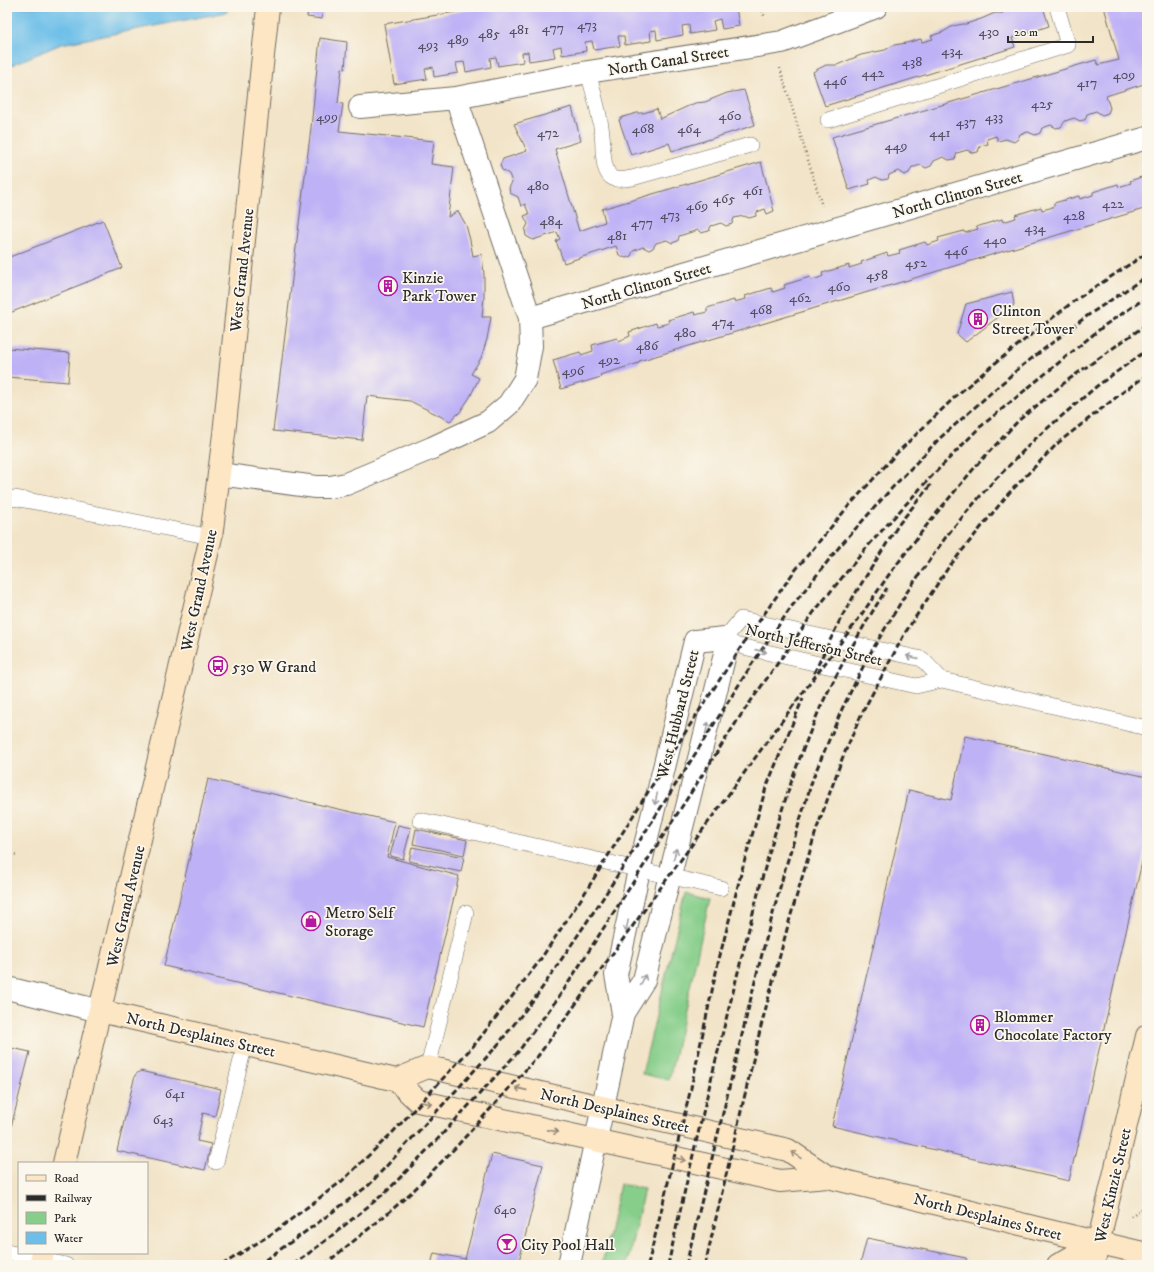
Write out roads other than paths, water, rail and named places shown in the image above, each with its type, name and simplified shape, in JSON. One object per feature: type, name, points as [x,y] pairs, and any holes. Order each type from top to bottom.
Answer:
[{"type":"street","name":"West Grand Avenue","points":[[64,1162],[211,537],[219,474],[268,7]]},
{"type":"street","name":"North Canal Street","points":[[360,106],[456,98],[588,72],[782,42],[876,7]]},
{"type":"street","points":[[219,474],[316,487],[330,487],[346,484],[432,448],[488,422],[509,404],[525,379],[531,346],[530,318],[456,98]]},
{"type":"street","name":"North Clinton Street","points":[[530,318],[1147,138]]},
{"type":"street","name":"West Hubbard Street","points":[[569,1265],[623,1013],[644,980],[726,650],[725,638],[695,641],[616,975],[623,1013]]},
{"type":"street","name":"North Desplaines Street","points":[[7,988],[396,1080],[418,1101],[780,1181],[828,1177],[1037,1229],[1147,1254]]},
{"type":"street","name":"West Kinzie Street","points":[[1093,1265],[1147,1036]]},
{"type":"street","points":[[396,1080],[428,1067]]},
{"type":"street","name":"North Desplaines Street","points":[[428,1067],[788,1150],[828,1177]]},
{"type":"street","points":[[1058,1265],[1098,1242]]},
{"type":"lane","points":[[828,120],[1068,45],[1056,7]]},
{"type":"lane","points":[[588,72],[600,115],[606,171],[611,177],[620,180],[632,178],[750,145]]},
{"type":"lane","points":[[7,500],[14,498],[42,503],[211,537]]},
{"type":"lane","name":"North Jefferson Street","points":[[942,680],[922,659],[742,619],[725,638],[735,645],[916,686],[942,680],[1147,728]]},
{"type":"lane","points":[[420,820],[721,888]]},
{"type":"lane","points":[[428,1067],[466,913]]},
{"type":"lane","points":[[216,1162],[245,1044]]},
{"type":"lane","points":[[7,1252],[66,1265]]},
{"type":"water","points":[[7,7],[227,7],[227,12],[61,44],[7,67]]},
{"type":"railway","points":[[222,1265],[273,1233],[342,1181],[393,1132],[476,1043],[538,963],[581,899],[688,728],[743,644],[793,573],[846,509],[897,453],[957,395],[994,364],[1074,301],[1147,253]]},
{"type":"railway","points":[[258,1265],[369,1185],[496,1047],[538,994],[601,901],[752,664],[792,606],[840,546],[892,488],[939,439],[1018,369],[1087,316],[1147,276]]},
{"type":"railway","points":[[293,1265],[386,1192],[436,1141],[518,1052],[563,991],[741,715],[814,612],[867,547],[927,481],[980,427],[1105,325],[1147,297]]},
{"type":"railway","points":[[324,1265],[414,1190],[457,1146],[538,1056],[798,699],[857,621],[888,576],[930,521],[976,466],[1018,421],[1068,380],[1147,324]]},
{"type":"railway","points":[[686,1265],[758,969],[785,869],[813,778],[842,709],[868,657],[907,592],[948,534],[988,487],[1036,438],[1097,386],[1147,350]]},
{"type":"railway","points":[[705,1265],[761,1026],[790,918],[816,831],[842,759],[862,713],[905,633],[948,568],[1009,493],[1059,442],[1147,375]]},
{"type":"railway","points":[[814,673],[841,618],[858,589],[899,524],[932,483]]},
{"type":"railway","points":[[668,1265],[723,1029],[760,885],[782,811],[807,739],[822,704],[853,645],[887,588]]},
{"type":"railway","points":[[648,1265],[691,1088],[718,963],[743,866],[766,788],[803,698]]},
{"type":"place","name":"Kinzie Park Tower","points":[[388,286]]},
{"type":"place","name":"Clinton Street Tower","points":[[978,319]]},
{"type":"place","name":"530 W Grand","points":[[218,666]]},
{"type":"place","name":"Metro Self Storage","points":[[311,921]]},
{"type":"place","name":"Blommer Chocolate Factory","points":[[980,1025]]},
{"type":"place","name":"City Pool Hall","points":[[507,1244]]}]
